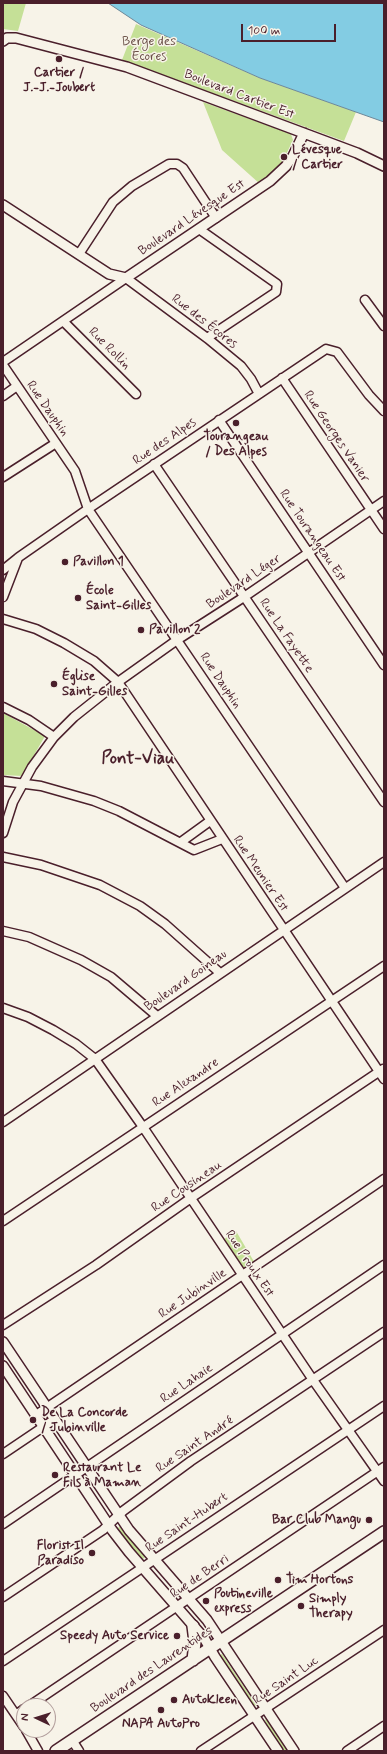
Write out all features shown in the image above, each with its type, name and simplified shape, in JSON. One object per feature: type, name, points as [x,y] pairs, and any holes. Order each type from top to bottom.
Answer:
[{"type":"main road","name":"Boulevard des Laurentides","points":[[56,1751],[384,1532]]},
{"type":"main road","points":[[193,1626],[195,1642],[193,1660]]},
{"type":"street","name":"Boulevard Cartier Est","points":[[3,41],[7,38],[16,38],[127,67],[304,133]]},
{"type":"street","points":[[304,133],[357,153],[384,166]]},
{"type":"street","name":"Boulevard Lévesque Est","points":[[126,278],[270,181],[286,166],[293,156],[304,133]]},
{"type":"street","points":[[79,254],[113,202],[132,186],[169,164],[177,164],[183,168],[216,218]]},
{"type":"street","points":[[3,205],[109,274],[126,278]]},
{"type":"street","points":[[199,229],[276,284],[276,292],[207,338]]},
{"type":"street","points":[[3,363],[126,278]]},
{"type":"street","name":"Rue des Écores","points":[[126,278],[207,338],[241,366],[251,379],[259,394]]},
{"type":"street","points":[[365,300],[384,326]]},
{"type":"street","name":"Rue Rollin","points":[[64,322],[136,394]]},
{"type":"street","name":"Rue des Alpes","points":[[3,570],[19,557],[88,509],[326,349],[337,352],[369,395],[384,411]]},
{"type":"street","name":"Rue Dauphin","points":[[3,363],[75,471],[88,509],[345,888]]},
{"type":"street","name":"Rue Georges Vanier","points":[[282,378],[384,529]]},
{"type":"street","points":[[3,396],[17,386]]},
{"type":"street","name":"Rue Tourangeau Est","points":[[219,420],[384,665]]},
{"type":"street","points":[[3,477],[56,443]]},
{"type":"street","name":"Rue La Fayette","points":[[154,464],[384,802]]},
{"type":"street","name":"Boulevard Léger","points":[[3,833],[14,802],[32,768],[54,737],[74,717],[118,682],[177,640],[244,597],[384,501]]},
{"type":"street","points":[[3,597],[19,557]]},
{"type":"street","name":"Rue Meunier Est","points":[[3,619],[36,630],[64,643],[94,661],[118,682],[283,930],[382,1073]]},
{"type":"street","points":[[3,707],[29,720],[54,737]]},
{"type":"street","points":[[3,781],[41,786],[94,801],[119,811],[194,850],[222,839]]},
{"type":"street","points":[[181,842],[210,821]]},
{"type":"street","points":[[3,857],[42,864],[100,885],[140,906],[165,924],[220,973]]},
{"type":"street","name":"Boulevard Goineau","points":[[3,1122],[384,862]]},
{"type":"street","points":[[3,931],[28,937],[81,960],[111,977],[157,1016]]},
{"type":"street","name":"Rue Alexandre","points":[[3,1222],[384,966]]},
{"type":"street","name":"Rue Proulx Est","points":[[3,1008],[28,1017],[53,1030],[76,1044],[95,1060],[143,1127],[241,1275],[313,1380],[348,1430],[381,1469],[384,1481]]},
{"type":"street","name":"Rue Cousineau","points":[[3,1325],[96,1265],[191,1198],[382,1073]]},
{"type":"street","name":"Rue Jubinville","points":[[36,1415],[384,1179]]},
{"type":"street","name":"Rue Lahaie","points":[[3,1524],[384,1265]]},
{"type":"street","name":"Rue Saint André","points":[[3,1597],[109,1526],[118,1515],[191,1461],[384,1332]]},
{"type":"street","points":[[3,1342],[118,1515],[154,1560],[189,1598],[221,1641],[294,1751]]},
{"type":"street","points":[[3,1366],[109,1526],[142,1567],[206,1640],[278,1751]]},
{"type":"street","name":"Rue Saint-Hubert","points":[[3,1661],[384,1406]]},
{"type":"street","points":[[3,1454],[55,1419]]},
{"type":"street","name":"Rue de Berri","points":[[41,1698],[381,1469]]},
{"type":"street","name":"Rue Saint Luc","points":[[201,1751],[384,1630]]},
{"type":"street","points":[[3,1696],[16,1715]]},
{"type":"street","points":[[347,1751],[384,1726]]},
{"type":"street","points":[[30,1738],[38,1751]]},
{"type":"street","points":[[72,1740],[79,1751]]},
{"type":"green space","points":[[3,3],[26,3],[18,31],[3,29]]},
{"type":"green space","name":"Berge des Écores","points":[[136,24],[260,78],[356,112],[344,141],[122,60]]},
{"type":"green space","points":[[203,102],[291,134],[293,140],[281,165],[260,184],[222,150]]},
{"type":"green space","points":[[3,713],[45,736],[22,776],[3,775]]},
{"type":"green space","points":[[236,1231],[256,1265],[241,1275],[220,1242]]},
{"type":"green space","points":[[120,1526],[145,1557],[143,1559],[120,1532],[118,1528]]},
{"type":"green space","points":[[222,1654],[256,1705],[254,1706],[220,1655]]},
{"type":"green space","points":[[267,1718],[291,1751],[284,1751],[266,1723],[265,1720]]},
{"type":"water","points":[[108,3],[384,3],[384,122],[260,78],[141,25]]},
{"type":"place","name":"Cartier / J.-J.-Joubert","points":[[59,59]]},
{"type":"place","name":"Lévesque / Cartier","points":[[284,157]]},
{"type":"place","name":"Tourangeau / Des Alpes","points":[[236,423]]},
{"type":"place","name":"Pavillon 1","points":[[65,562]]},
{"type":"place","name":"École Saint-Gilles","points":[[78,598]]},
{"type":"place","name":"Pavillon 2","points":[[141,630]]},
{"type":"place","name":"Église Saint-Gilles","points":[[54,684]]},
{"type":"place","name":"De La Concorde / Jubinville","points":[[33,1420]]},
{"type":"place","name":"Restaurant Le Fils à Maman","points":[[55,1475]]},
{"type":"place","name":"Bar Club Mangu","points":[[369,1520]]},
{"type":"place","name":"Florist Il Paradiso","points":[[92,1553]]},
{"type":"place","name":"Tim Hortons","points":[[278,1580]]},
{"type":"place","name":"Poutineville express","points":[[206,1601]]},
{"type":"place","name":"Simply Therapy","points":[[301,1606]]},
{"type":"place","name":"Speedy Auto Service","points":[[177,1636]]},
{"type":"place","name":"AutoKleen","points":[[174,1700]]},
{"type":"place","name":"NAPA AutoPro","points":[[161,1710]]},
{"type":"district","name":"Pont-Viau","points":[[138,759]]}]
